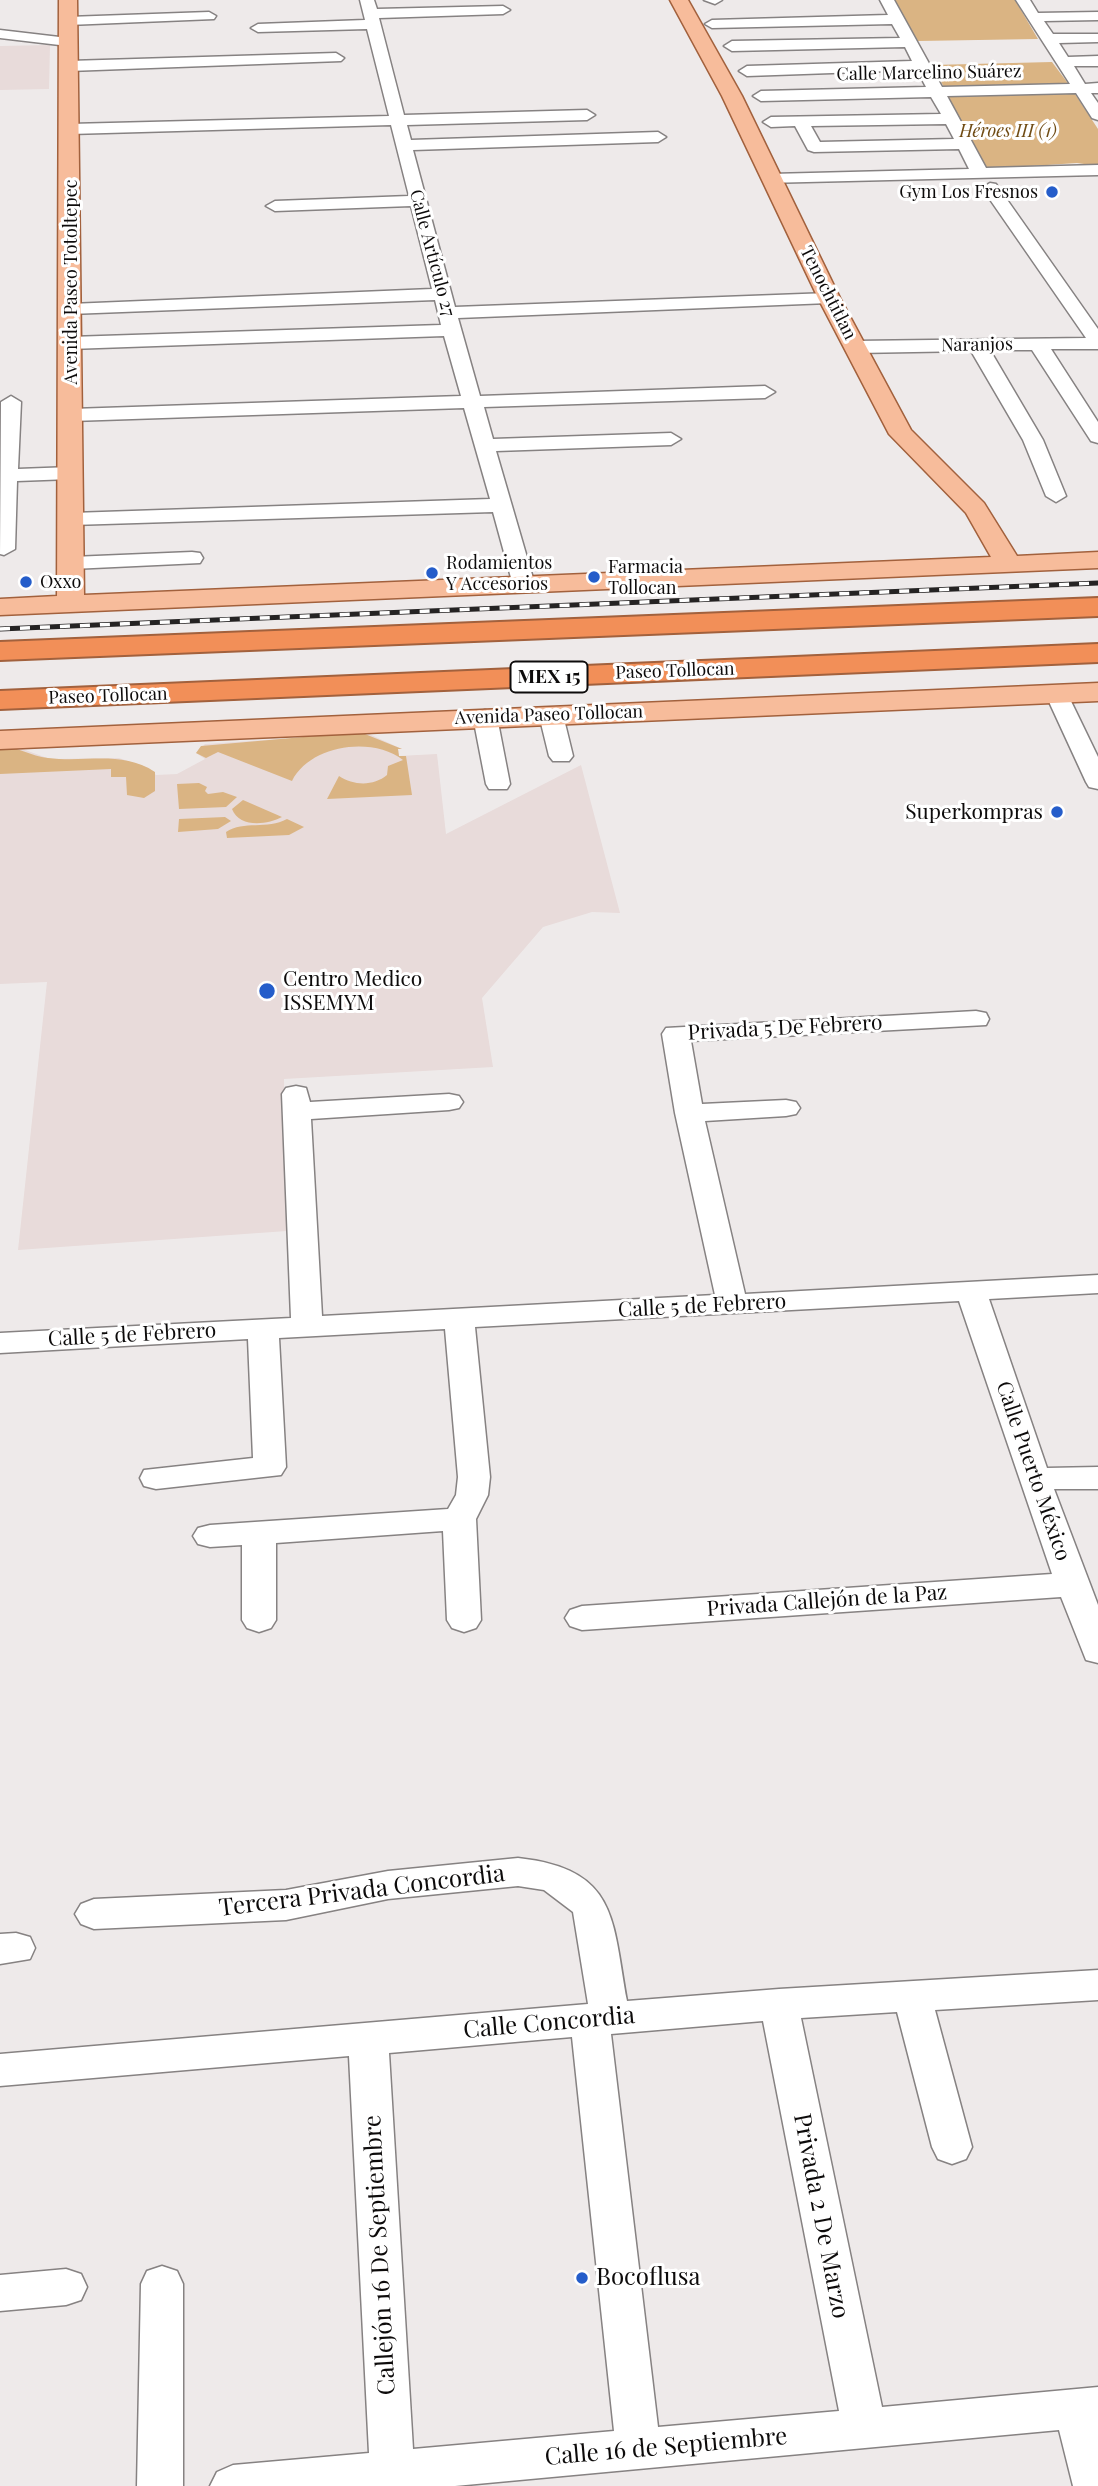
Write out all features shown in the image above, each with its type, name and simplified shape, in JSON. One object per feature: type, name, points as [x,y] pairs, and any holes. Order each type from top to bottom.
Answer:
[{"type":"highway","name":"MEX 15","points":[[0,651],[1098,607]]},
{"type":"highway","points":[[0,643],[122,646]]},
{"type":"highway","name":"Paseo Tollocan","points":[[0,701],[1098,653]]},
{"type":"main road","name":"Avenida Paseo Totoltepec","points":[[68,0],[71,604]]},
{"type":"main road","name":"Tenochtitlan","points":[[679,0],[732,96],[829,298],[901,433],[975,508],[1008,564]]},
{"type":"main road","points":[[0,607],[1098,560]]},
{"type":"main road","name":"Avenida Paseo Tollocan","points":[[0,740],[1098,692]]},
{"type":"street","points":[[887,0],[986,181],[1098,342]]},
{"type":"street","points":[[1023,0],[1098,115]]},
{"type":"street","points":[[258,28],[370,13],[503,10]]},
{"type":"street","name":"Calle Artículo 27","points":[[370,13],[370,66],[397,121],[442,294],[524,585]]},
{"type":"street","points":[[68,21],[209,16]]},
{"type":"street","points":[[1033,17],[1098,16]]},
{"type":"street","points":[[712,24],[898,19]]},
{"type":"street","points":[[0,34],[68,42]]},
{"type":"street","points":[[1049,39],[1098,38]]},
{"type":"street","points":[[732,46],[909,42]]},
{"type":"street","points":[[754,46],[765,70]]},
{"type":"street","points":[[69,66],[336,58]]},
{"type":"street","points":[[1063,62],[1098,61]]},
{"type":"street","points":[[747,71],[923,65]]},
{"type":"street","points":[[249,70],[370,66]]},
{"type":"street","name":"Calle Marcelino Suárez","points":[[761,96],[1098,88]]},
{"type":"street","points":[[70,129],[586,115]]},
{"type":"street","points":[[771,122],[951,118]]},
{"type":"street","points":[[801,122],[814,148],[965,144]]},
{"type":"street","points":[[403,145],[658,137]]},
{"type":"street","points":[[986,181],[1098,170]]},
{"type":"street","points":[[775,186],[986,181],[1098,186]]},
{"type":"street","points":[[275,206],[418,201]]},
{"type":"street","points":[[70,309],[442,294]]},
{"type":"street","points":[[70,344],[829,298]]},
{"type":"street","name":"Naranjos","points":[[856,347],[1098,342]]},
{"type":"street","points":[[1038,344],[1098,437]]},
{"type":"street","points":[[977,345],[1033,440],[1056,496]]},
{"type":"street","points":[[72,415],[765,392]]},
{"type":"street","points":[[4,549],[3,478],[11,402]]},
{"type":"street","points":[[485,445],[671,439]]},
{"type":"street","points":[[3,478],[71,475]]},
{"type":"street","points":[[72,519],[502,505]]},
{"type":"street","points":[[72,564],[192,558]]},
{"type":"street","points":[[1056,693],[1098,782]]},
{"type":"street","points":[[551,715],[561,756]]},
{"type":"street","points":[[485,718],[498,784]]},
{"type":"street","name":"Privada 5 De Febrero","points":[[732,1304],[689,1114],[676,1034],[976,1019]]},
{"type":"street","points":[[307,1325],[296,1102],[449,1102]]},
{"type":"street","points":[[689,1114],[786,1108]]},
{"type":"street","name":"Calle 5 de Febrero","points":[[0,1343],[1098,1284]]},
{"type":"street","name":"Calle Puerto México","points":[[971,1290],[1034,1479],[1098,1651]]},
{"type":"street","points":[[458,1318],[474,1477],[472,1495],[459,1519],[464,1619]]},
{"type":"street","points":[[156,1478],[270,1466],[263,1327]]},
{"type":"street","points":[[1034,1479],[1098,1478]]},
{"type":"street","points":[[210,1536],[459,1519]]},
{"type":"street","points":[[259,1532],[259,1620]]},
{"type":"street","name":"Privada Callejón de la Paz","points":[[582,1618],[1073,1584]]},
{"type":"street","name":"Tercera Privada Concordia","points":[[94,1914],[275,1906],[388,1885],[518,1872],[545,1875],[567,1886],[587,1902],[592,1911],[638,2449]]},
{"type":"street","name":"Calle Concordia","points":[[0,2070],[779,2004],[1098,1985]]},
{"type":"street","points":[[912,1996],[952,2147]]},
{"type":"street","name":"Privada 2 De Marzo","points":[[779,2004],[864,2428]]},
{"type":"street","name":"Callejón 16 De Septiembre","points":[[368,2038],[392,2472]]},
{"type":"street","points":[[160,2486],[162,2284]]},
{"type":"street","points":[[0,2293],[66,2287]]},
{"type":"street","points":[[1086,2408],[1096,2486]]},
{"type":"street","name":"Calle 16 de Septiembre","points":[[233,2486],[1086,2408]]},
{"type":"shaded area","points":[[50,45],[49,89],[0,90],[0,46]]},
{"type":"shaded area","name":"Centro Medico ISSEMYM","points":[[367,733],[402,749],[398,749],[399,756],[437,754],[446,834],[581,765],[620,913],[592,912],[543,927],[482,998],[493,1067],[284,1079],[287,1231],[18,1250],[47,982],[0,984],[0,745],[17,747],[50,759],[119,758],[149,768],[156,775],[177,774],[205,759],[196,753],[205,744]]},
{"type":"green space","points":[[894,0],[1015,0],[1038,39],[918,41]]},
{"type":"green space","points":[[1052,62],[1070,86],[945,89],[932,65]]},
{"type":"green space","name":"Héroes III (1)","points":[[1073,91],[1098,129],[1098,166],[1077,163],[986,169],[945,94]]},
{"type":"green space","points":[[360,732],[402,749],[398,749],[399,756],[406,756],[412,795],[327,799],[339,776],[351,782],[370,783],[387,775],[388,766],[403,760],[375,748],[343,748],[327,752],[313,759],[292,781],[218,752],[206,758],[196,753],[201,746]]},
{"type":"green space","points":[[0,745],[48,758],[129,761],[155,772],[155,791],[144,798],[127,795],[126,777],[111,777],[111,769],[0,774]]},
{"type":"green space","points":[[199,783],[207,787],[205,791],[208,794],[223,792],[237,797],[226,807],[179,809],[177,784]]},
{"type":"green space","points":[[243,800],[282,817],[269,822],[247,822],[232,809]]},
{"type":"green space","points":[[225,817],[231,821],[218,829],[178,832],[179,819]]},
{"type":"green space","points":[[287,819],[304,827],[289,835],[227,838],[226,832],[233,828],[272,824]]},
{"type":"railway","points":[[0,629],[1098,583]]},
{"type":"place","name":"Gym Los Fresnos","points":[[1052,192]]},
{"type":"place","name":"Rodamientos Y Accesorios","points":[[432,573]]},
{"type":"place","name":"Farmacia Tollocan","points":[[594,577]]},
{"type":"place","name":"Oxxo","points":[[26,582]]},
{"type":"place","name":"Superkompras","points":[[1057,812]]},
{"type":"place","name":"Centro Medico ISSEMYM","points":[[267,991]]},
{"type":"place","name":"Bocoflusa","points":[[582,2278]]}]
